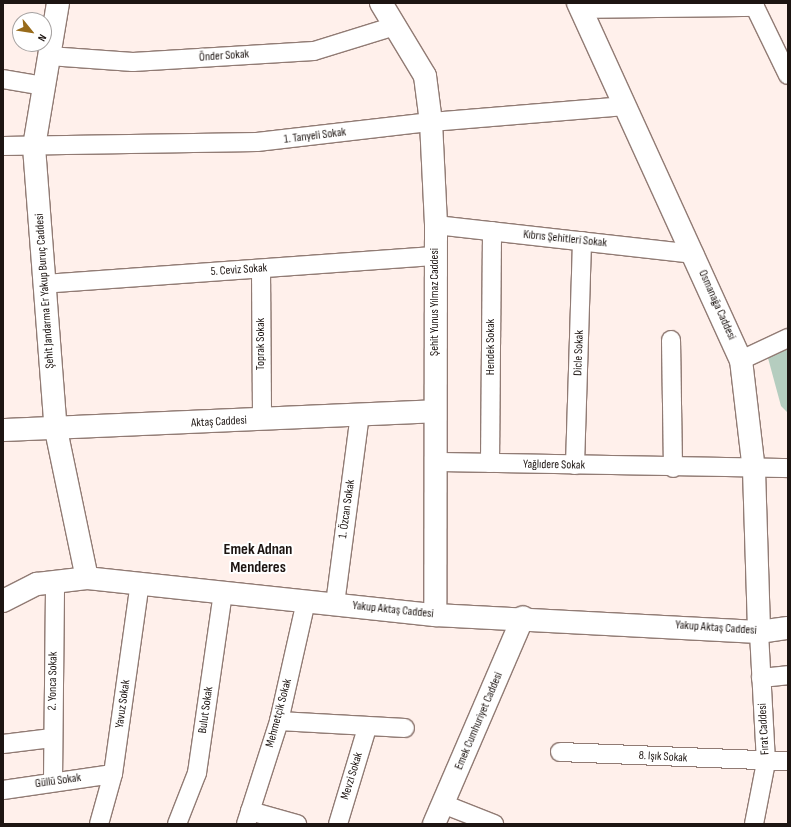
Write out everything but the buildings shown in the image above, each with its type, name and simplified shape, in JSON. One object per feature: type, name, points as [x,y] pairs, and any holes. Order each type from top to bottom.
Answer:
[{"type":"street","name":"Şehit Jandarma Er Yakup Buruç Caddesi","points":[[58,3],[34,147],[43,284],[56,430],[87,578]]},
{"type":"street","name":"Şehit Yunus Yılmaz Caddesi","points":[[381,3],[425,76],[431,122],[436,225],[435,615]]},
{"type":"street","points":[[579,6],[754,5],[788,75]]},
{"type":"street","name":"Osmanağa Caddesi","points":[[579,6],[694,254],[741,360],[754,470],[759,632]]},
{"type":"street","name":"Önder Sokak","points":[[49,56],[133,62],[314,51],[395,26]]},
{"type":"street","points":[[3,79],[44,86]]},
{"type":"street","name":"1. Tanyeli Sokak","points":[[3,146],[34,147],[257,142],[431,122],[625,106]]},
{"type":"street","name":"Kıbrıs Şehitleri Sokak","points":[[436,225],[694,254]]},
{"type":"street","name":"Hendek Sokak","points":[[490,463],[492,231]]},
{"type":"street","name":"Dicle Sokak","points":[[575,466],[582,241]]},
{"type":"street","name":"5. Ceviz Sokak","points":[[43,284],[435,256]]},
{"type":"street","name":"Toprak Sokak","points":[[261,269],[262,420]]},
{"type":"street","points":[[741,360],[788,338]]},
{"type":"street","points":[[671,340],[673,468]]},
{"type":"street","name":"Aktaş Caddesi","points":[[3,430],[56,430],[435,411]]},
{"type":"street","name":"1. Özcan Sokak","points":[[335,604],[360,415]]},
{"type":"street","name":"Yağlıdere Sokak","points":[[435,462],[754,470],[788,468]]},
{"type":"street","name":"Yakup Aktaş Caddesi","points":[[3,601],[36,584],[87,578],[435,615],[523,617],[759,632],[788,628]]},
{"type":"street","name":"2. Yonca Sokak","points":[[53,781],[52,738],[55,582]]},
{"type":"street","name":"Yavuz Sokak","points":[[99,824],[113,774],[140,583]]},
{"type":"street","name":"Bulut Sokak","points":[[177,824],[197,772],[223,592]]},
{"type":"street","name":"Mehmetçik Sokak","points":[[248,818],[279,721],[306,601]]},
{"type":"street","name":"Emek Cumhuriyet Caddesi","points":[[434,824],[523,617]]},
{"type":"street","name":"Fırat Caddesi","points":[[754,824],[766,762],[759,632]]},
{"type":"street","points":[[761,678],[788,675]]},
{"type":"street","points":[[279,721],[367,728],[406,728]]},
{"type":"street","name":"Mevzi Sokak","points":[[338,824],[367,728]]},
{"type":"street","points":[[3,744],[52,738]]},
{"type":"street","name":"8. Işık Sokak","points":[[560,752],[766,762],[788,760]]},
{"type":"street","name":"Güllü Sokak","points":[[3,790],[53,781],[113,774]]},
{"type":"street","points":[[443,804],[494,824]]},
{"type":"street","points":[[248,818],[297,824]]},
{"type":"green space","points":[[788,348],[788,413],[781,406],[768,358]]},
{"type":"district","name":"Emek Adnan Menderes","points":[[258,559]]}]
